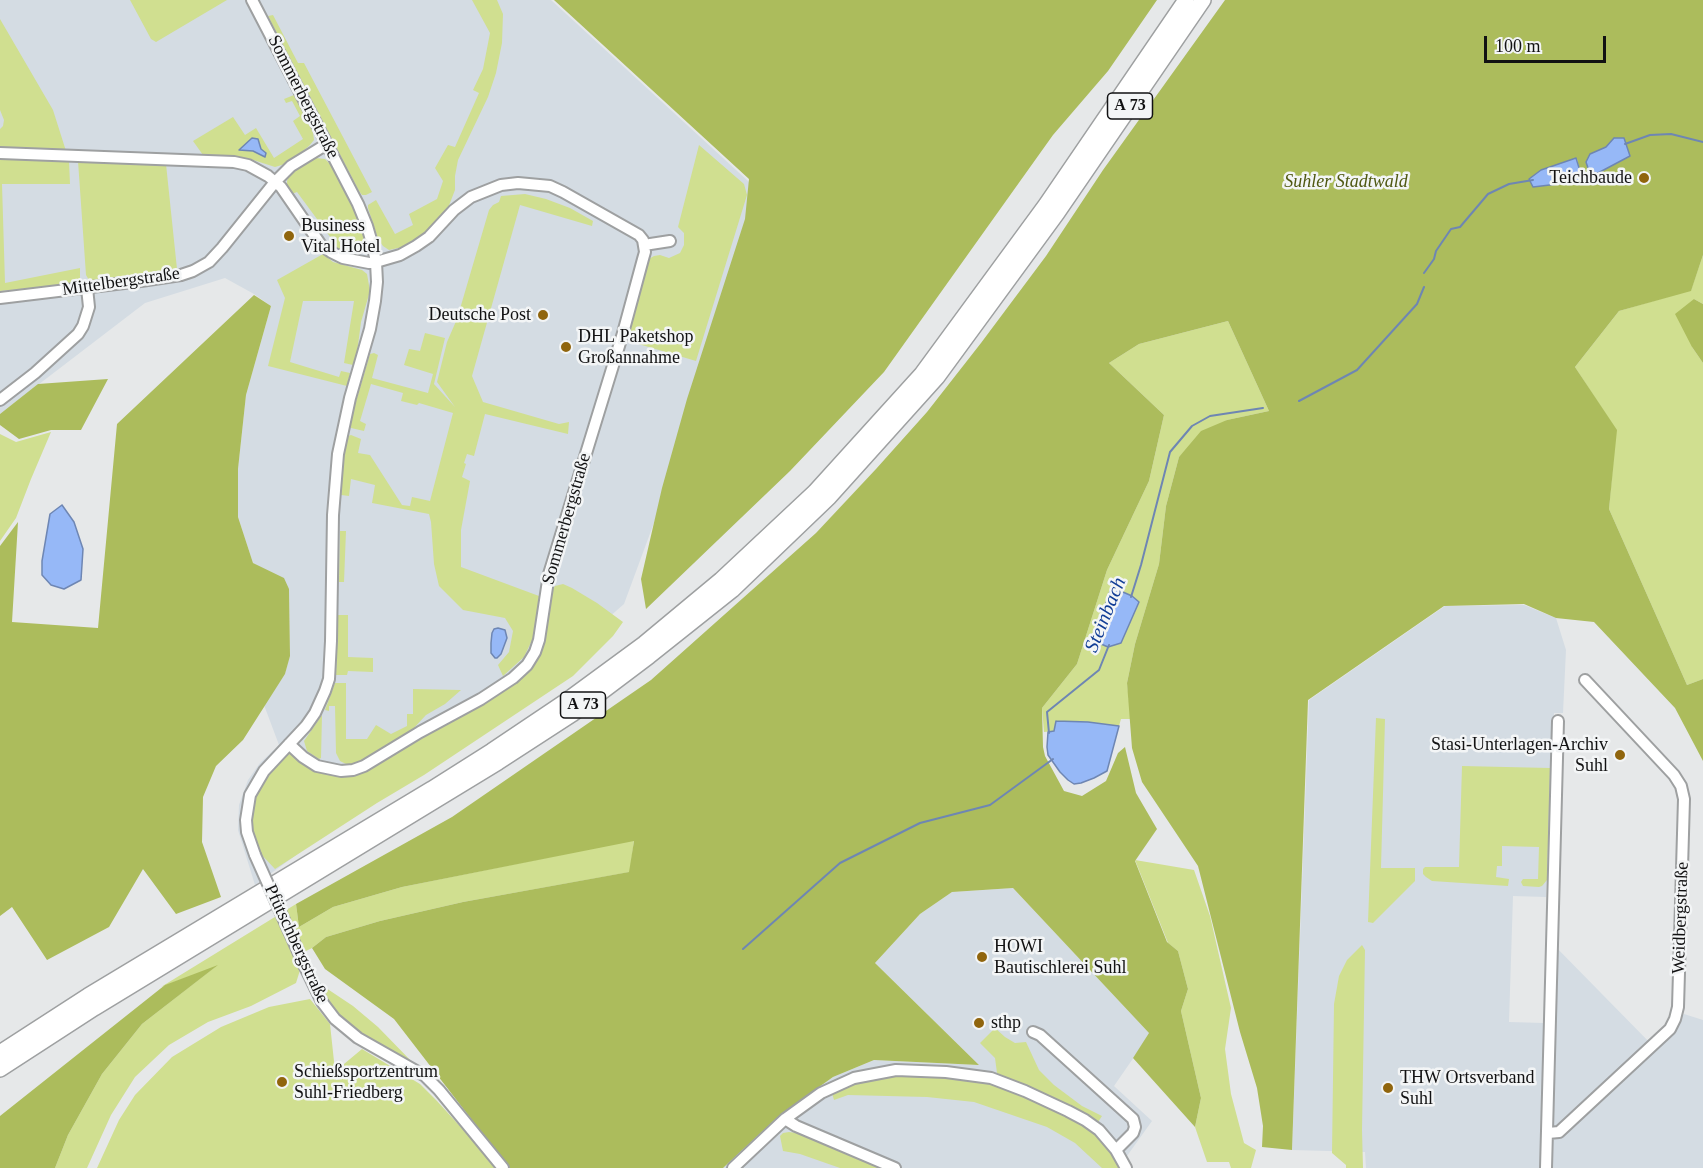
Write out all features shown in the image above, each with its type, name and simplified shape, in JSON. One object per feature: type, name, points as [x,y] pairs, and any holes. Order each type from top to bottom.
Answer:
[{"type":"highway","name":"A 73","points":[[0,1053],[88,996],[462,770],[565,702],[644,644],[721,580],[815,492],[922,374],[1052,209],[1186,0]]},
{"type":"highway","name":"A 73","points":[[0,1069],[94,1008],[517,750],[572,714],[732,590],[830,497],[937,377],[1052,209],[1203,0]]},
{"type":"street","name":"Sommerbergstraße","points":[[252,0],[368,226],[376,262],[373,315],[350,398],[338,454],[333,515],[329,679],[315,713],[264,771],[250,795],[246,820],[255,855]]},
{"type":"street","name":"Mittelbergstraße","points":[[0,298],[171,277],[193,272],[209,262],[222,248],[274,182],[291,166],[327,144]]},
{"type":"street","points":[[0,153],[234,162],[249,165],[260,170],[274,182],[293,203],[321,244],[343,258],[369,263],[399,255],[416,246],[429,237],[454,210],[471,197],[501,185],[518,183],[550,186],[563,192],[639,236],[644,246],[670,242]]},
{"type":"street","name":"Sommerbergstraße","points":[[290,744],[303,757],[317,766],[341,771],[353,770],[364,766],[481,699],[513,678],[527,665],[539,640],[553,560],[623,333],[643,259],[644,246]]},
{"type":"street","points":[[0,400],[35,373],[78,334],[83,326],[88,307],[87,288]]},
{"type":"street","name":"Weidbergstraße","points":[[1548,1133],[1559,1132],[1670,1029],[1678,1007],[1684,799],[1681,786],[1674,775],[1585,680]]},
{"type":"street","points":[[1546,1168],[1558,721]]},
{"type":"street","name":"Pfütschbergstraße","points":[[255,855],[322,1002],[335,1019],[358,1038],[424,1076],[439,1090],[503,1168]]},
{"type":"street","points":[[1033,1032],[1040,1035],[1133,1119],[1135,1127],[1133,1133],[1116,1150]]},
{"type":"street","points":[[733,1168],[785,1119],[821,1093],[854,1078],[896,1070],[946,1072],[991,1078],[1025,1091],[1068,1111],[1099,1130],[1116,1150],[1126,1168]]},
{"type":"street","points":[[785,1119],[796,1126],[895,1168]]},
{"type":"shaded area","points":[[0,0],[551,0],[760,192],[700,398],[624,604],[542,676],[255,885],[238,830],[239,805],[248,780],[260,763],[279,745],[264,705],[285,674],[290,655],[289,589],[253,563],[238,517],[238,469],[246,395],[271,306],[225,278],[145,303],[0,414]]},
{"type":"shaded area","points":[[1524,605],[1556,618],[1566,650],[1563,713],[1554,713],[1546,897],[1513,896],[1509,1022],[1544,1023],[1547,938],[1655,1048],[1684,1014],[1703,1020],[1703,1168],[1366,1168],[1365,1152],[1292,1150],[1309,700],[1445,606]]},
{"type":"shaded area","points":[[1013,888],[1150,1034],[1114,1086],[1152,1121],[1122,1163],[1124,1168],[723,1168],[780,1115],[833,1077],[874,1060],[979,1065],[875,963],[920,914],[952,892]]},
{"type":"green space","points":[[130,0],[227,0],[156,42],[151,39]]},
{"type":"green space","points":[[472,0],[497,0],[503,14],[502,43],[496,73],[488,97],[458,160],[455,190],[448,208],[428,233],[400,250],[398,248],[389,250],[378,239],[368,205],[376,200],[395,234],[413,225],[409,214],[437,199],[443,181],[435,168],[448,145],[455,147],[479,93],[473,90],[483,69],[490,33]]},
{"type":"green space","points":[[554,0],[1157,0],[1108,71],[1053,135],[884,372],[790,471],[646,609],[641,579],[662,488],[687,399],[745,219],[749,179]]},
{"type":"green space","name":"Suhler Stadtwald","points":[[1225,0],[1703,0],[1703,255],[1691,291],[1619,311],[1575,367],[1617,430],[1609,509],[1687,685],[1703,679],[1703,761],[1675,708],[1594,622],[1556,618],[1524,604],[1444,606],[1308,700],[1292,1150],[1262,1147],[1263,1126],[1257,1088],[1240,1032],[1198,866],[1142,782],[1132,748],[1127,683],[1135,644],[1159,564],[1166,506],[1179,457],[1201,431],[1227,420],[1269,411],[1228,321],[1139,344],[1109,363],[1164,415],[1149,481],[1107,570],[1077,664],[1042,708],[1043,747],[1045,756],[1064,791],[1082,796],[1106,781],[1118,753],[1125,747],[1136,793],[1157,829],[1135,861],[1167,942],[1178,951],[1188,989],[1181,1011],[1201,1098],[1195,1127],[1133,1058],[1149,1033],[1013,888],[952,892],[920,914],[875,963],[979,1065],[874,1060],[833,1077],[780,1115],[723,1168],[509,1168],[394,1019],[325,969],[312,948],[326,937],[380,921],[463,902],[629,872],[634,841],[402,887],[333,907],[299,927],[296,904],[452,817],[651,680],[816,533],[927,412],[1046,256],[1103,170]],"holes":[[[1577,159],[1582,181],[1533,187]]]},
{"type":"green space","points":[[273,15],[298,63],[304,63],[372,192],[362,195],[359,191],[268,16]]},
{"type":"green space","points":[[0,19],[53,110],[66,151],[0,148],[0,129],[4,120],[0,110]]},
{"type":"green space","points":[[294,95],[298,96],[312,125],[314,140],[285,164],[275,167],[247,158],[203,155],[193,141],[233,117],[245,135],[256,128],[274,158],[303,139],[293,121],[300,116],[292,101],[286,103],[284,99]]},
{"type":"green space","points":[[699,145],[744,184],[747,195],[696,361],[625,340],[647,260],[660,255],[669,258],[680,253],[684,245],[684,233],[678,227]]},
{"type":"green space","points":[[0,158],[69,161],[70,184],[2,184],[5,283],[80,268],[80,283],[0,291]]},
{"type":"green space","points":[[316,158],[325,159],[333,167],[354,206],[367,242],[363,252],[359,254],[343,252],[328,242],[331,238],[297,192],[292,194],[287,185],[294,169]]},
{"type":"green space","points":[[78,161],[166,164],[177,269],[90,282],[86,275]]},
{"type":"green space","points":[[525,194],[570,208],[593,221],[592,226],[520,205],[472,376],[483,402],[559,424],[569,422],[568,434],[485,414],[474,456],[467,454],[464,463],[466,464],[462,477],[470,481],[461,530],[461,567],[539,596],[535,634],[524,657],[503,676],[498,665],[509,652],[513,631],[505,618],[463,610],[439,586],[434,564],[429,514],[372,503],[375,485],[351,479],[349,496],[341,495],[344,456],[348,436],[351,435],[361,439],[358,453],[370,455],[402,505],[410,506],[412,497],[430,501],[453,413],[419,403],[417,405],[401,401],[403,393],[371,384],[360,421],[366,424],[364,431],[351,428],[349,425],[370,354],[378,355],[372,378],[428,393],[433,374],[404,365],[409,349],[420,351],[425,333],[445,338],[434,384],[455,407],[437,382],[447,342],[457,319],[489,210],[499,202],[501,196]]},
{"type":"green space","points":[[323,254],[333,262],[362,270],[367,274],[370,291],[361,322],[357,353],[353,365],[344,363],[354,301],[303,301],[290,362],[339,377],[341,371],[350,373],[347,386],[268,366],[285,298],[277,280]]},
{"type":"green space","points":[[1703,255],[1703,304],[1694,299],[1692,347],[1703,363],[1703,679],[1687,685],[1609,509],[1616,430],[1575,367],[1619,311],[1691,290]]},
{"type":"green space","points":[[254,295],[271,306],[246,395],[238,469],[238,517],[253,563],[284,578],[289,589],[290,656],[285,674],[243,740],[216,766],[203,797],[202,842],[221,897],[176,914],[143,869],[109,927],[47,960],[12,907],[0,916],[0,546],[18,522],[12,622],[98,628],[117,424]]},
{"type":"green space","points":[[1694,299],[1703,304],[1703,363],[1675,314]]},
{"type":"green space","points":[[1228,321],[1269,411],[1227,420],[1179,457],[1166,506],[1159,564],[1135,644],[1127,683],[1131,719],[1121,719],[1119,726],[1056,721],[1054,731],[1044,732],[1042,708],[1077,664],[1107,570],[1149,481],[1164,415],[1109,363],[1139,344]]},
{"type":"green space","points":[[108,379],[81,430],[51,430],[19,439],[0,425],[0,414],[38,384]]},
{"type":"green space","points":[[51,432],[16,518],[0,541],[0,434],[16,442]]},
{"type":"green space","points":[[340,531],[346,531],[344,582],[339,582]]},
{"type":"green space","points":[[563,584],[597,603],[623,622],[613,636],[573,676],[424,775],[275,869],[259,852],[251,824],[253,801],[262,781],[282,757],[290,754],[296,756],[317,770],[338,777],[355,774],[532,666],[543,646],[550,594],[555,586]]},
{"type":"green space","points":[[338,615],[348,615],[348,657],[373,658],[373,672],[348,671],[347,675],[336,675]]},
{"type":"green space","points":[[335,683],[346,683],[346,739],[367,739],[376,725],[391,734],[407,726],[407,714],[413,714],[413,689],[461,690],[445,704],[426,715],[412,730],[363,760],[346,764],[340,761],[336,753],[335,706],[329,706],[329,711],[325,710]]},
{"type":"green space","points":[[322,715],[321,758],[319,759],[307,751],[304,741]]},
{"type":"green space","points":[[1376,718],[1385,719],[1381,868],[1415,868],[1415,881],[1373,923],[1368,922]]},
{"type":"green space","points":[[1462,766],[1550,768],[1547,880],[1542,886],[1523,886],[1521,882],[1523,879],[1538,879],[1539,847],[1502,846],[1502,866],[1497,866],[1496,877],[1509,879],[1508,886],[1432,881],[1423,874],[1425,867],[1459,867]]},
{"type":"green space","points":[[634,840],[630,872],[463,902],[380,921],[326,937],[306,951],[296,983],[251,1006],[208,1022],[169,1045],[135,1077],[111,1115],[87,1168],[55,1168],[68,1135],[102,1074],[142,1024],[215,967],[161,987],[296,904],[299,927],[333,907],[402,887]]},
{"type":"green space","points":[[1135,860],[1194,870],[1210,916],[1231,1008],[1225,1049],[1231,1094],[1244,1143],[1256,1150],[1251,1168],[1231,1168],[1229,1162],[1207,1162],[1195,1127],[1201,1098],[1181,1011],[1188,989],[1178,951],[1168,943]]},
{"type":"green space","points":[[1362,945],[1365,950],[1363,1168],[1346,1168],[1346,1165],[1332,1153],[1334,1004],[1339,976],[1347,960]]},
{"type":"green space","points":[[218,965],[142,1024],[102,1074],[68,1135],[55,1168],[0,1168],[0,1116],[165,985]]},
{"type":"green space","points":[[320,984],[353,1006],[378,1027],[414,1064],[347,1023],[329,1002]]},
{"type":"green space","name":"Schießsportzentrum Suhl-Friedberg","points":[[310,999],[330,1024],[336,1080],[344,1078],[344,1064],[362,1049],[420,1084],[498,1168],[97,1168],[119,1120],[135,1095],[172,1057],[221,1027],[269,1007]]},
{"type":"green space","points":[[995,1028],[1015,1043],[1026,1042],[1039,1070],[1054,1085],[1082,1106],[1102,1116],[1098,1122],[1074,1107],[999,1076],[995,1058],[980,1043]]},
{"type":"green space","points":[[896,1073],[940,1075],[992,1082],[1076,1117],[1098,1133],[1122,1168],[1102,1168],[1075,1143],[1047,1127],[974,1102],[927,1097],[848,1095],[834,1100],[832,1093],[862,1078]]},
{"type":"green space","points":[[789,1132],[803,1134],[886,1168],[840,1168],[800,1154],[783,1151],[780,1136]]},
{"type":"water","points":[[252,138],[258,139],[261,149],[266,153],[265,157],[253,151],[239,150]]},
{"type":"water","points":[[1614,138],[1624,138],[1630,156],[1598,173],[1592,172],[1586,162],[1590,154],[1606,147]]},
{"type":"water","points":[[1576,158],[1583,181],[1533,187],[1529,179],[1541,170]]},
{"type":"water","points":[[62,505],[74,522],[83,549],[81,580],[64,589],[51,585],[42,575],[42,561],[50,514]]},
{"type":"water","points":[[1116,589],[1139,602],[1121,643],[1108,647],[1097,640],[1099,624],[1110,591]]},
{"type":"water","points":[[498,628],[505,630],[507,638],[501,654],[495,658],[491,653],[492,633]]},
{"type":"water","points":[[1056,721],[1119,726],[1107,771],[1081,783],[1074,784],[1068,780],[1048,755],[1048,732],[1054,731]]},
{"type":"waterway","name":"Steinbach","points":[[1625,144],[1650,135],[1671,134],[1703,142]]},
{"type":"waterway","name":"Steinbach","points":[[1424,273],[1451,229],[1460,227],[1488,194],[1509,184],[1533,180]]},
{"type":"waterway","name":"Steinbach","points":[[1299,401],[1357,370],[1417,304],[1424,287]]},
{"type":"waterway","name":"Steinbach","points":[[1131,597],[1170,452],[1192,426],[1210,416],[1263,408]]},
{"type":"waterway","name":"Steinbach","points":[[1049,733],[1047,712],[1099,670],[1109,645]]},
{"type":"waterway","name":"Steinbach","points":[[743,949],[840,863],[920,823],[990,805],[1053,759]]},
{"type":"place","name":"Teichbaude","points":[[1644,178]]},
{"type":"place","name":"Business Vital Hotel","points":[[289,236]]},
{"type":"place","name":"Deutsche Post","points":[[543,315]]},
{"type":"place","name":"DHL Paketshop Großannahme","points":[[566,347]]},
{"type":"place","name":"Stasi-Unterlagen-Archiv Suhl","points":[[1620,755]]},
{"type":"place","name":"HOWI Bautischlerei Suhl","points":[[982,957]]},
{"type":"place","name":"sthp","points":[[979,1023]]},
{"type":"place","name":"Schießsportzentrum Suhl-Friedberg","points":[[282,1082]]},
{"type":"place","name":"THW Ortsverband Suhl","points":[[1388,1088]]}]
